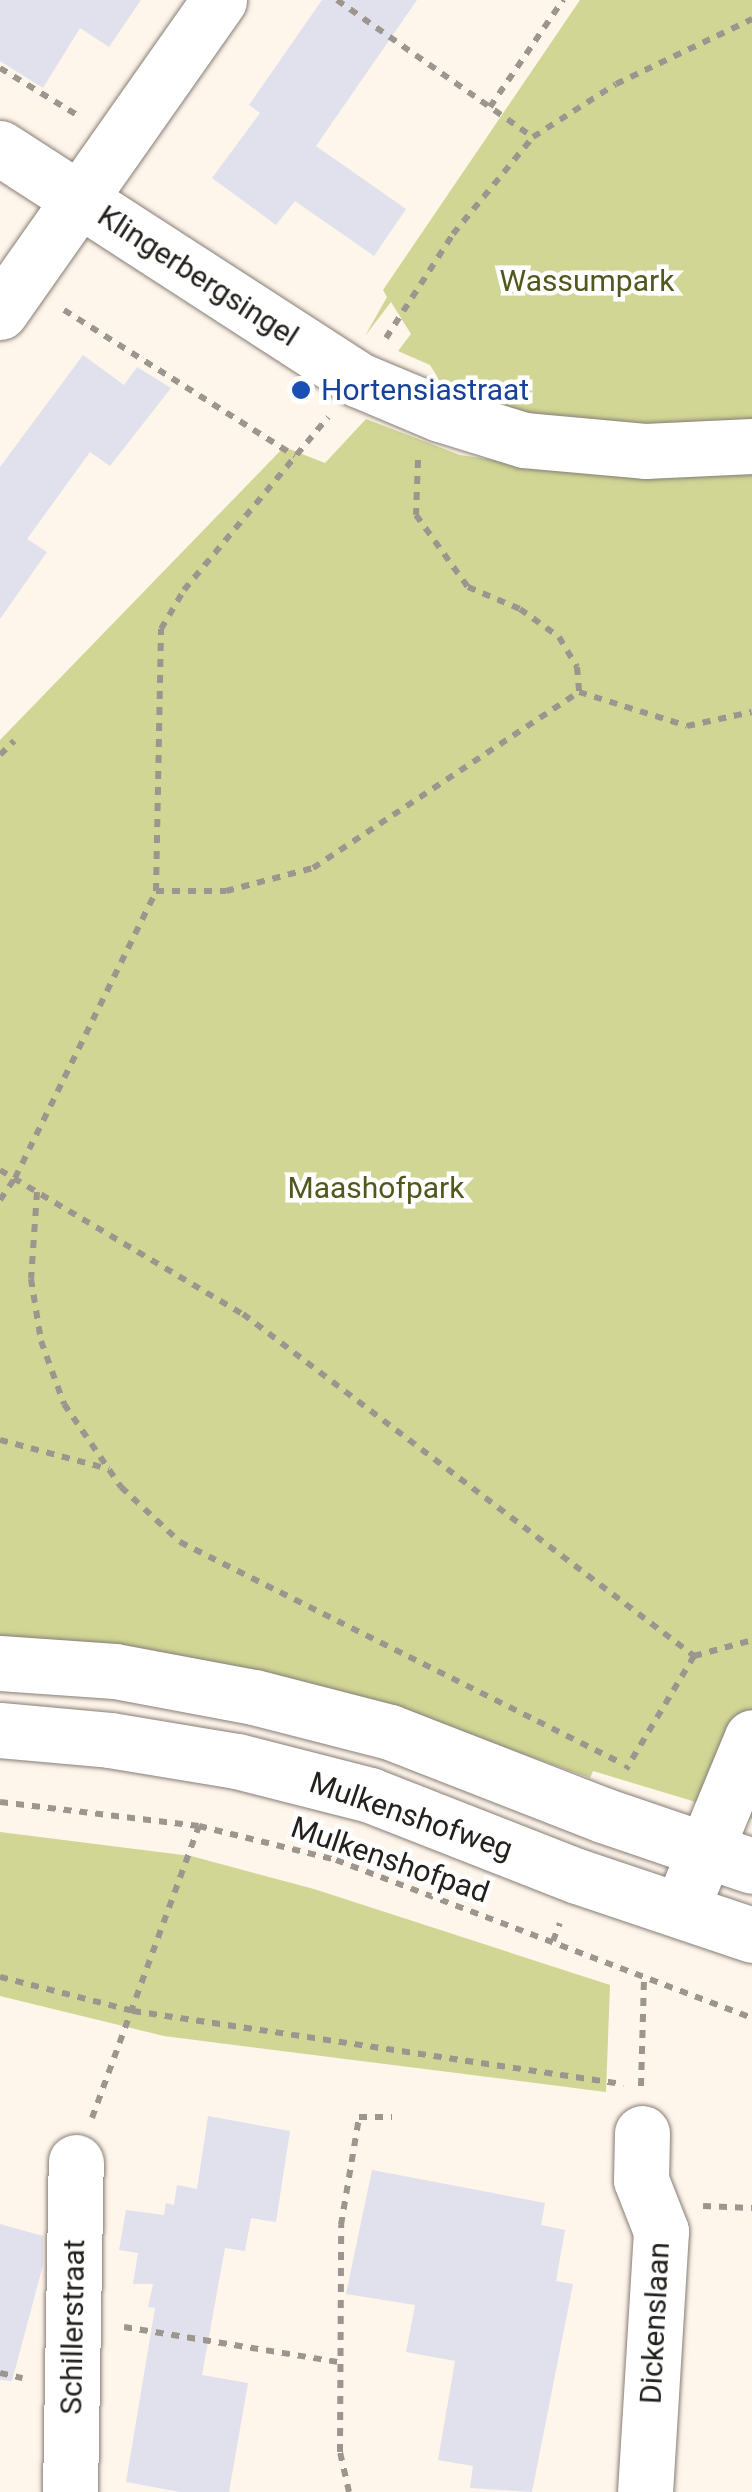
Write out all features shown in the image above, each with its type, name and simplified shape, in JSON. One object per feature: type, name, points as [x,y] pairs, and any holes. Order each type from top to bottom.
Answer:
[{"type":"street","points":[[10,297],[219,0]]},
{"type":"street","name":"Klingerbergsingel","points":[[0,148],[359,380],[440,414],[524,440],[645,451],[752,446]]},
{"type":"street","points":[[0,1663],[116,1672],[274,1702],[390,1732],[602,1816],[727,1859]]},
{"type":"street","name":"Mulkenshofweg","points":[[0,1730],[110,1740],[219,1758],[370,1795],[680,1913],[752,1935]]},
{"type":"street","points":[[680,1913],[727,1859],[752,1738]]},
{"type":"street","name":"Dickenslaan","points":[[642,2109],[642,2180],[661,2231],[645,2492]]},
{"type":"street","name":"Schillerstraat","points":[[70,2492],[76,2162]]},
{"type":"path","points":[[337,0],[533,137]]},
{"type":"path","points":[[490,107],[563,0]]},
{"type":"path","points":[[0,1200],[15,1178],[156,891],[161,629],[184,590],[359,380],[453,234],[533,137],[616,84],[752,19]]},
{"type":"path","points":[[0,68],[120,142]]},
{"type":"path","points":[[10,297],[295,456]]},
{"type":"path","points":[[440,414],[415,466],[416,516],[468,587],[520,609],[559,636],[578,666],[579,692]]},
{"type":"path","points":[[156,891],[226,891],[314,868],[579,692]]},
{"type":"path","points":[[579,692],[687,726],[752,712]]},
{"type":"path","points":[[0,756],[14,741]]},
{"type":"path","points":[[0,1170],[243,1314],[694,1656]]},
{"type":"path","points":[[36,1192],[31,1279],[41,1341],[64,1404],[121,1487],[180,1542],[628,1766]]},
{"type":"path","points":[[0,1440],[108,1469]]},
{"type":"path","points":[[602,1816],[694,1656],[752,1640]]},
{"type":"path","name":"Mulkenshofpad","points":[[0,1802],[199,1826],[336,1860],[752,2018]]},
{"type":"path","points":[[76,2162],[199,1826]]},
{"type":"path","points":[[0,1977],[133,2012],[642,2109],[644,1978]]},
{"type":"path","points":[[350,2492],[340,2452],[340,2225],[359,2117],[392,2117]]},
{"type":"path","points":[[73,2319],[337,2362]]},
{"type":"green space","name":"Wassumpark","points":[[580,0],[752,0],[752,447],[481,447],[430,365],[398,351],[411,334],[391,302],[365,336],[387,297],[383,290]]},
{"type":"green space","name":"Maashofpark","points":[[366,419],[460,455],[542,467],[752,462],[752,1819],[593,1771],[590,1778],[429,1720],[0,1647],[0,740],[284,447],[325,463]]},
{"type":"green space","points":[[0,1832],[191,1856],[314,1889],[610,1985],[606,2092],[164,2036],[0,1996]]},
{"type":"building","points":[[0,0],[141,0],[109,47],[80,28],[43,88],[0,61]]},
{"type":"building","points":[[322,0],[417,0],[316,146],[406,209],[374,256],[295,201],[276,225],[212,178],[260,113],[249,105]]},
{"type":"building","points":[[83,355],[124,385],[137,367],[171,388],[110,466],[90,452],[27,539],[47,552],[0,619],[0,467]]},
{"type":"building","points":[[208,2116],[290,2131],[276,2222],[251,2218],[245,2251],[225,2248],[202,2375],[248,2383],[229,2492],[180,2492],[126,2482],[155,2308],[148,2307],[153,2284],[133,2284],[138,2253],[119,2250],[126,2210],[164,2215],[166,2203],[174,2205],[177,2185],[197,2189]]},
{"type":"building","points":[[372,2170],[545,2203],[541,2225],[565,2230],[556,2281],[573,2284],[532,2492],[470,2488],[473,2466],[438,2460],[455,2361],[406,2352],[415,2305],[346,2294]]},
{"type":"building","points":[[0,2224],[43,2236],[43,2265],[12,2381],[0,2380]]},
{"type":"place","name":"Hortensiastraat","points":[[301,390]]}]
